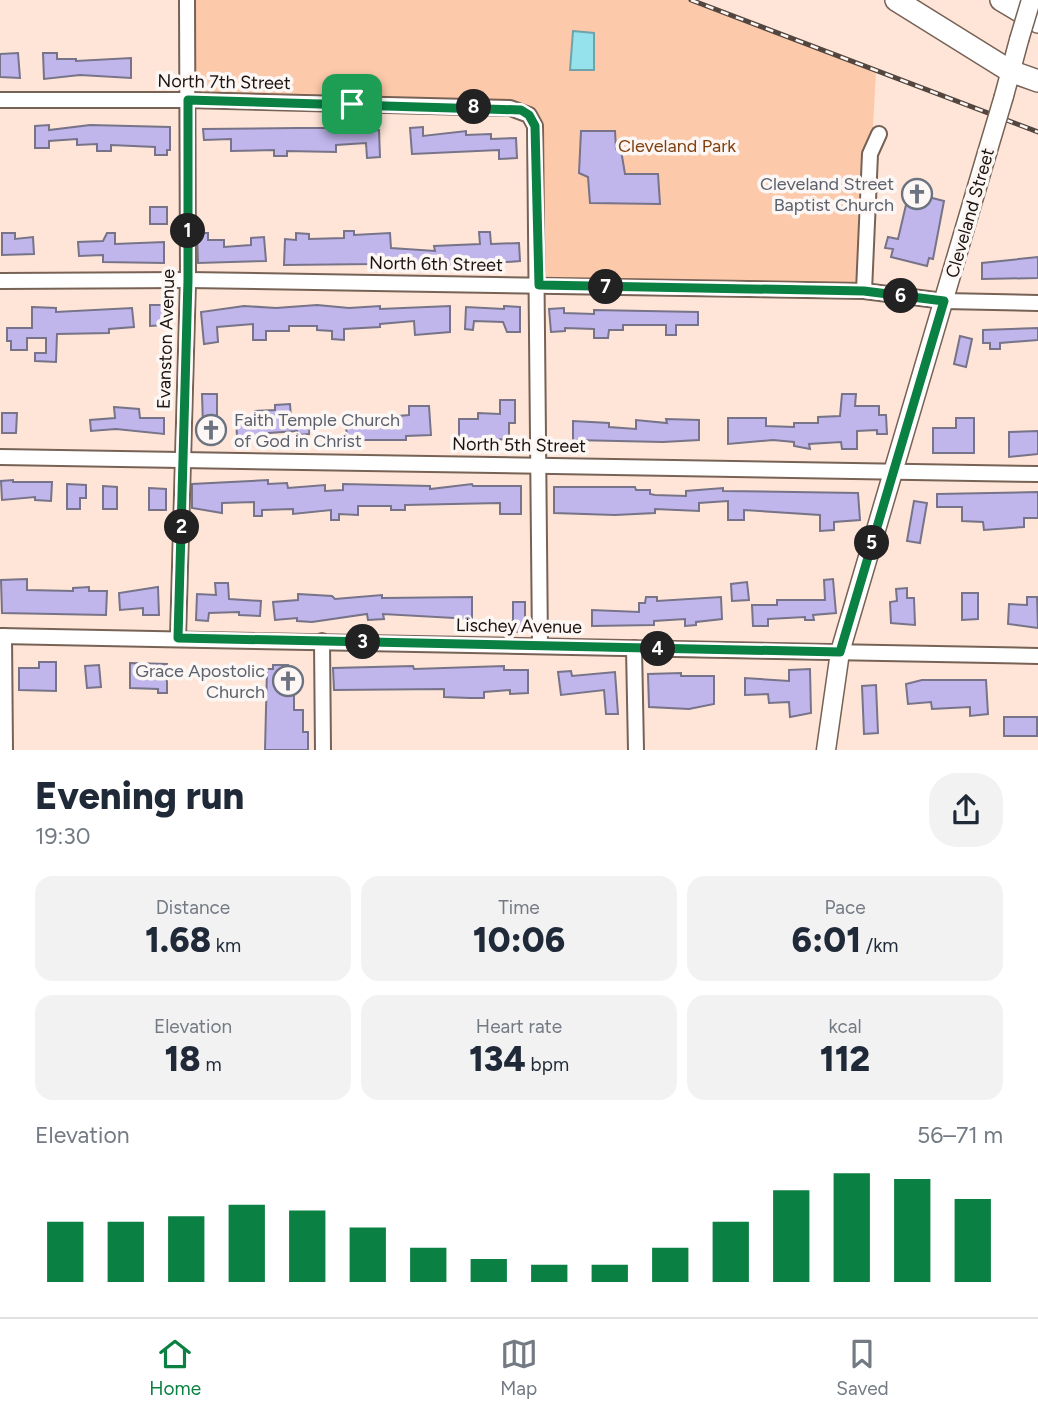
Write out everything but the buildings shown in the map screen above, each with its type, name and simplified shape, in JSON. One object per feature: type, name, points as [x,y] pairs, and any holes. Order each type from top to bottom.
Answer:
[{"type":"highway","points":[[896,0],[1010,71],[1038,81]]},
{"type":"highway","points":[[1001,0],[1038,22]]},
{"type":"main road","name":"Cleveland Street","points":[[826,750],[840,652],[1031,0]]},
{"type":"street","name":"Evanston Avenue","points":[[178,638],[188,280],[187,0]]},
{"type":"street","name":"North 7th Street","points":[[0,100],[188,100],[510,108],[529,115],[535,126],[539,285]]},
{"type":"street","points":[[864,291],[870,155],[879,134]]},
{"type":"street","name":"North 6th Street","points":[[0,281],[188,280],[864,291],[944,301],[1038,303]]},
{"type":"street","points":[[539,285],[540,646]]},
{"type":"street","name":"North 5th Street","points":[[0,457],[1038,474]]},
{"type":"street","points":[[2,636],[5,750]]},
{"type":"street","name":"Lischey Avenue","points":[[2,636],[1038,656]]},
{"type":"street","points":[[322,641],[323,750]]},
{"type":"street","points":[[634,648],[636,750]]},
{"type":"green space","name":"Cleveland Park","points":[[185,0],[691,0],[876,71],[864,291],[539,285],[535,126],[523,114],[188,100]]},
{"type":"water","points":[[573,31],[594,33],[594,70],[570,70]]},
{"type":"railway","points":[[691,0],[1038,132]]},
{"type":"place","name":"Cleveland Street Baptist Church","points":[[917,194]]},
{"type":"place","name":"Faith Temple Church of God in Christ","points":[[211,430]]},
{"type":"place","name":"Grace Apostolic Church","points":[[288,681]]},
{"type":"route","points":[[188,100],[352,104],[510,108],[529,115],[535,126],[539,285],[864,291],[944,301],[840,652],[178,638],[188,280],[188,100]]}]
